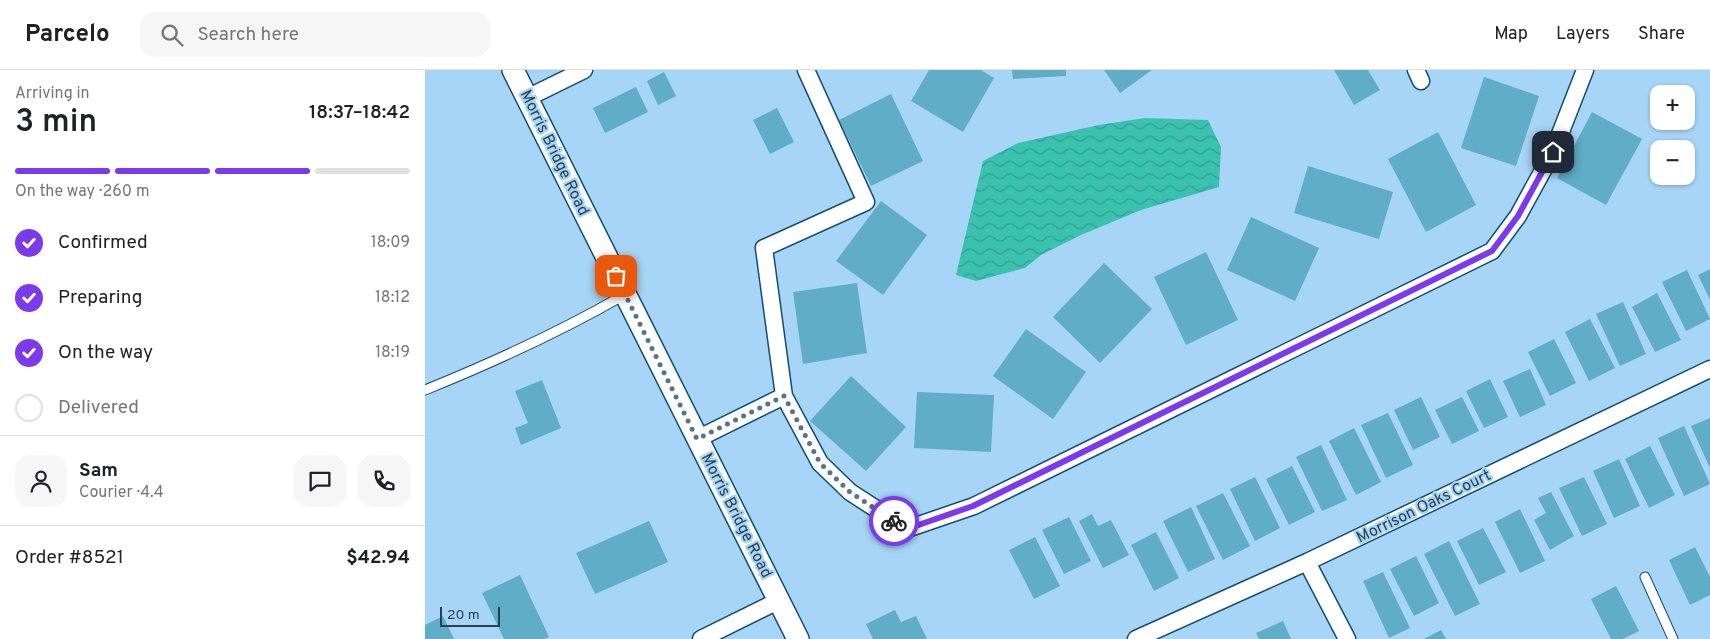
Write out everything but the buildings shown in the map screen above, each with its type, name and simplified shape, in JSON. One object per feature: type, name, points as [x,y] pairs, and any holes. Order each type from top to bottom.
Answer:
[{"type":"street","name":"Morris Bridge Road","points":[[513,70],[797,639]]},
{"type":"street","points":[[527,98],[584,70]]},
{"type":"street","points":[[806,70],[865,202],[763,248],[784,396],[820,463],[850,492],[907,529],[973,506],[1492,251],[1518,216],[1553,152],[1585,70]]},
{"type":"street","name":"Morrison Oaks Court","points":[[1136,639],[1307,562],[1710,370]]},
{"type":"street","points":[[697,439],[784,396]]},
{"type":"street","points":[[1307,562],[1347,639]]},
{"type":"street","points":[[701,639],[779,601]]},
{"type":"lane","points":[[425,390],[509,356],[575,324],[625,294]]},
{"type":"lane","points":[[1645,578],[1673,639]]},
{"type":"water","points":[[1145,118],[1208,120],[1221,147],[1219,187],[1141,210],[1081,235],[1041,255],[1025,268],[976,281],[956,275],[983,161],[1018,143],[1099,125]]},
{"type":"way so far","points":[[616,276],[697,439],[784,396],[820,463],[850,492],[894,521]]},
{"type":"route","points":[[894,521],[907,529],[973,506],[1492,251],[1518,216],[1553,152]]}]
